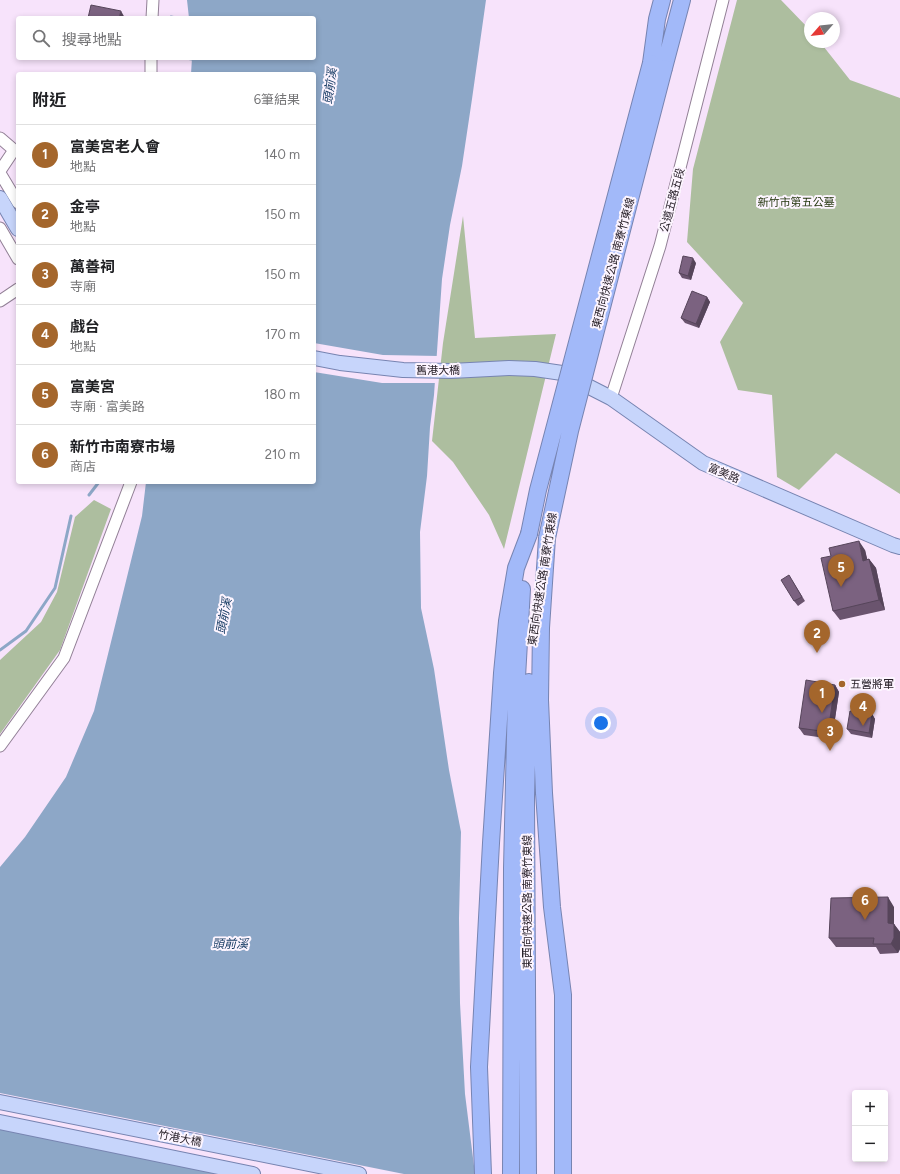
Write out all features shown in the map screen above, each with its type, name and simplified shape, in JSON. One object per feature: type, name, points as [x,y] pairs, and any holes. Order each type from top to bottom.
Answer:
[{"type":"highway","name":"東西向快速公路 南寮竹東線","points":[[528,1174],[526,797],[530,667],[537,604],[547,538],[570,431],[657,66],[657,19],[662,0]]},
{"type":"highway","name":"東西向快速公路 南寮竹東線","points":[[511,1174],[512,876],[516,695],[521,601],[529,534],[542,474],[657,66],[682,0]]},
{"type":"highway","points":[[483,1174],[479,1067],[502,673],[507,621],[516,568],[529,534]]},
{"type":"highway","points":[[547,538],[541,628],[540,700],[544,793],[552,899],[563,995],[563,1174]]},
{"type":"main road","points":[[0,198],[16,226]]},
{"type":"main road","name":"舊港大橋","points":[[316,358],[340,363],[403,370],[451,371],[509,368],[535,369],[562,373]]},
{"type":"main road","name":"富美路","points":[[562,373],[611,398],[703,464],[900,547]]},
{"type":"main road","name":"竹港大橋","points":[[0,1102],[359,1174]]},
{"type":"main road","name":"竹港大橋","points":[[0,1122],[253,1174]]},
{"type":"street","points":[[152,16],[153,0]]},
{"type":"street","name":"公道五路五段","points":[[611,398],[660,246],[723,0]]},
{"type":"street","points":[[151,60],[151,72]]},
{"type":"street","points":[[0,138],[14,150],[0,172],[16,200]]},
{"type":"street","points":[[0,228],[16,256]]},
{"type":"street","points":[[0,301],[16,290]]},
{"type":"street","points":[[0,746],[64,658],[130,484]]},
{"type":"green space","name":"新竹市第五公墓","points":[[737,0],[781,0],[804,24],[804,48],[825,48],[850,80],[900,98],[900,494],[836,453],[799,490],[777,477],[772,395],[738,390],[720,342],[743,303],[687,242],[693,169]]},
{"type":"green space","points":[[463,216],[475,338],[556,334],[504,549],[489,515],[453,462],[432,441],[443,343]]},
{"type":"green space","points":[[94,500],[111,509],[60,650],[0,734],[0,660],[41,622],[57,592],[75,517]]},
{"type":"water","name":"頭前溪","points":[[187,0],[486,0],[462,166],[450,225],[442,279],[427,476],[420,532],[421,608],[434,669],[449,770],[461,832],[459,918],[460,1003],[465,1094],[475,1174],[0,1174],[0,867],[25,837],[66,777],[94,711],[142,516],[146,484],[316,484],[316,72],[191,72],[192,60],[316,60],[316,16],[189,16]]},
{"type":"pier","points":[[316,343],[383,355],[439,356],[437,383],[382,383],[316,372]]},
{"type":"pier","points":[[0,1093],[404,1174],[220,1174],[0,1129]]},
{"type":"building","points":[[91,5],[121,11],[120,16],[88,16]]},
{"type":"building","points":[[683,256],[693,258],[688,276],[679,273]]},
{"type":"building","points":[[692,291],[707,297],[696,324],[681,318]]},
{"type":"building","points":[[859,541],[863,561],[869,559],[879,600],[833,611],[821,558],[831,556],[829,548]]},
{"type":"building","points":[[789,575],[802,597],[794,601],[781,580]]},
{"type":"building","points":[[806,680],[835,685],[828,732],[799,728]]},
{"type":"building","points":[[850,711],[872,714],[869,733],[847,729]]},
{"type":"building","points":[[888,897],[888,923],[894,924],[894,938],[891,944],[873,944],[874,938],[829,938],[831,898]]},
{"type":"waterway","points":[[89,495],[97,484]]},
{"type":"waterway","points":[[0,650],[26,631],[55,588],[71,516]]},
{"type":"place","name":"富美宮","points":[[841,587]]},
{"type":"place","name":"金亭","points":[[817,653]]},
{"type":"place","name":"五營將軍","points":[[842,684]]},
{"type":"place","name":"富美宮老人會","points":[[822,713]]},
{"type":"place","name":"戲台","points":[[863,726]]},
{"type":"place","name":"萬善祠","points":[[830,751]]},
{"type":"place","name":"新竹市南寮市場","points":[[865,920]]}]
